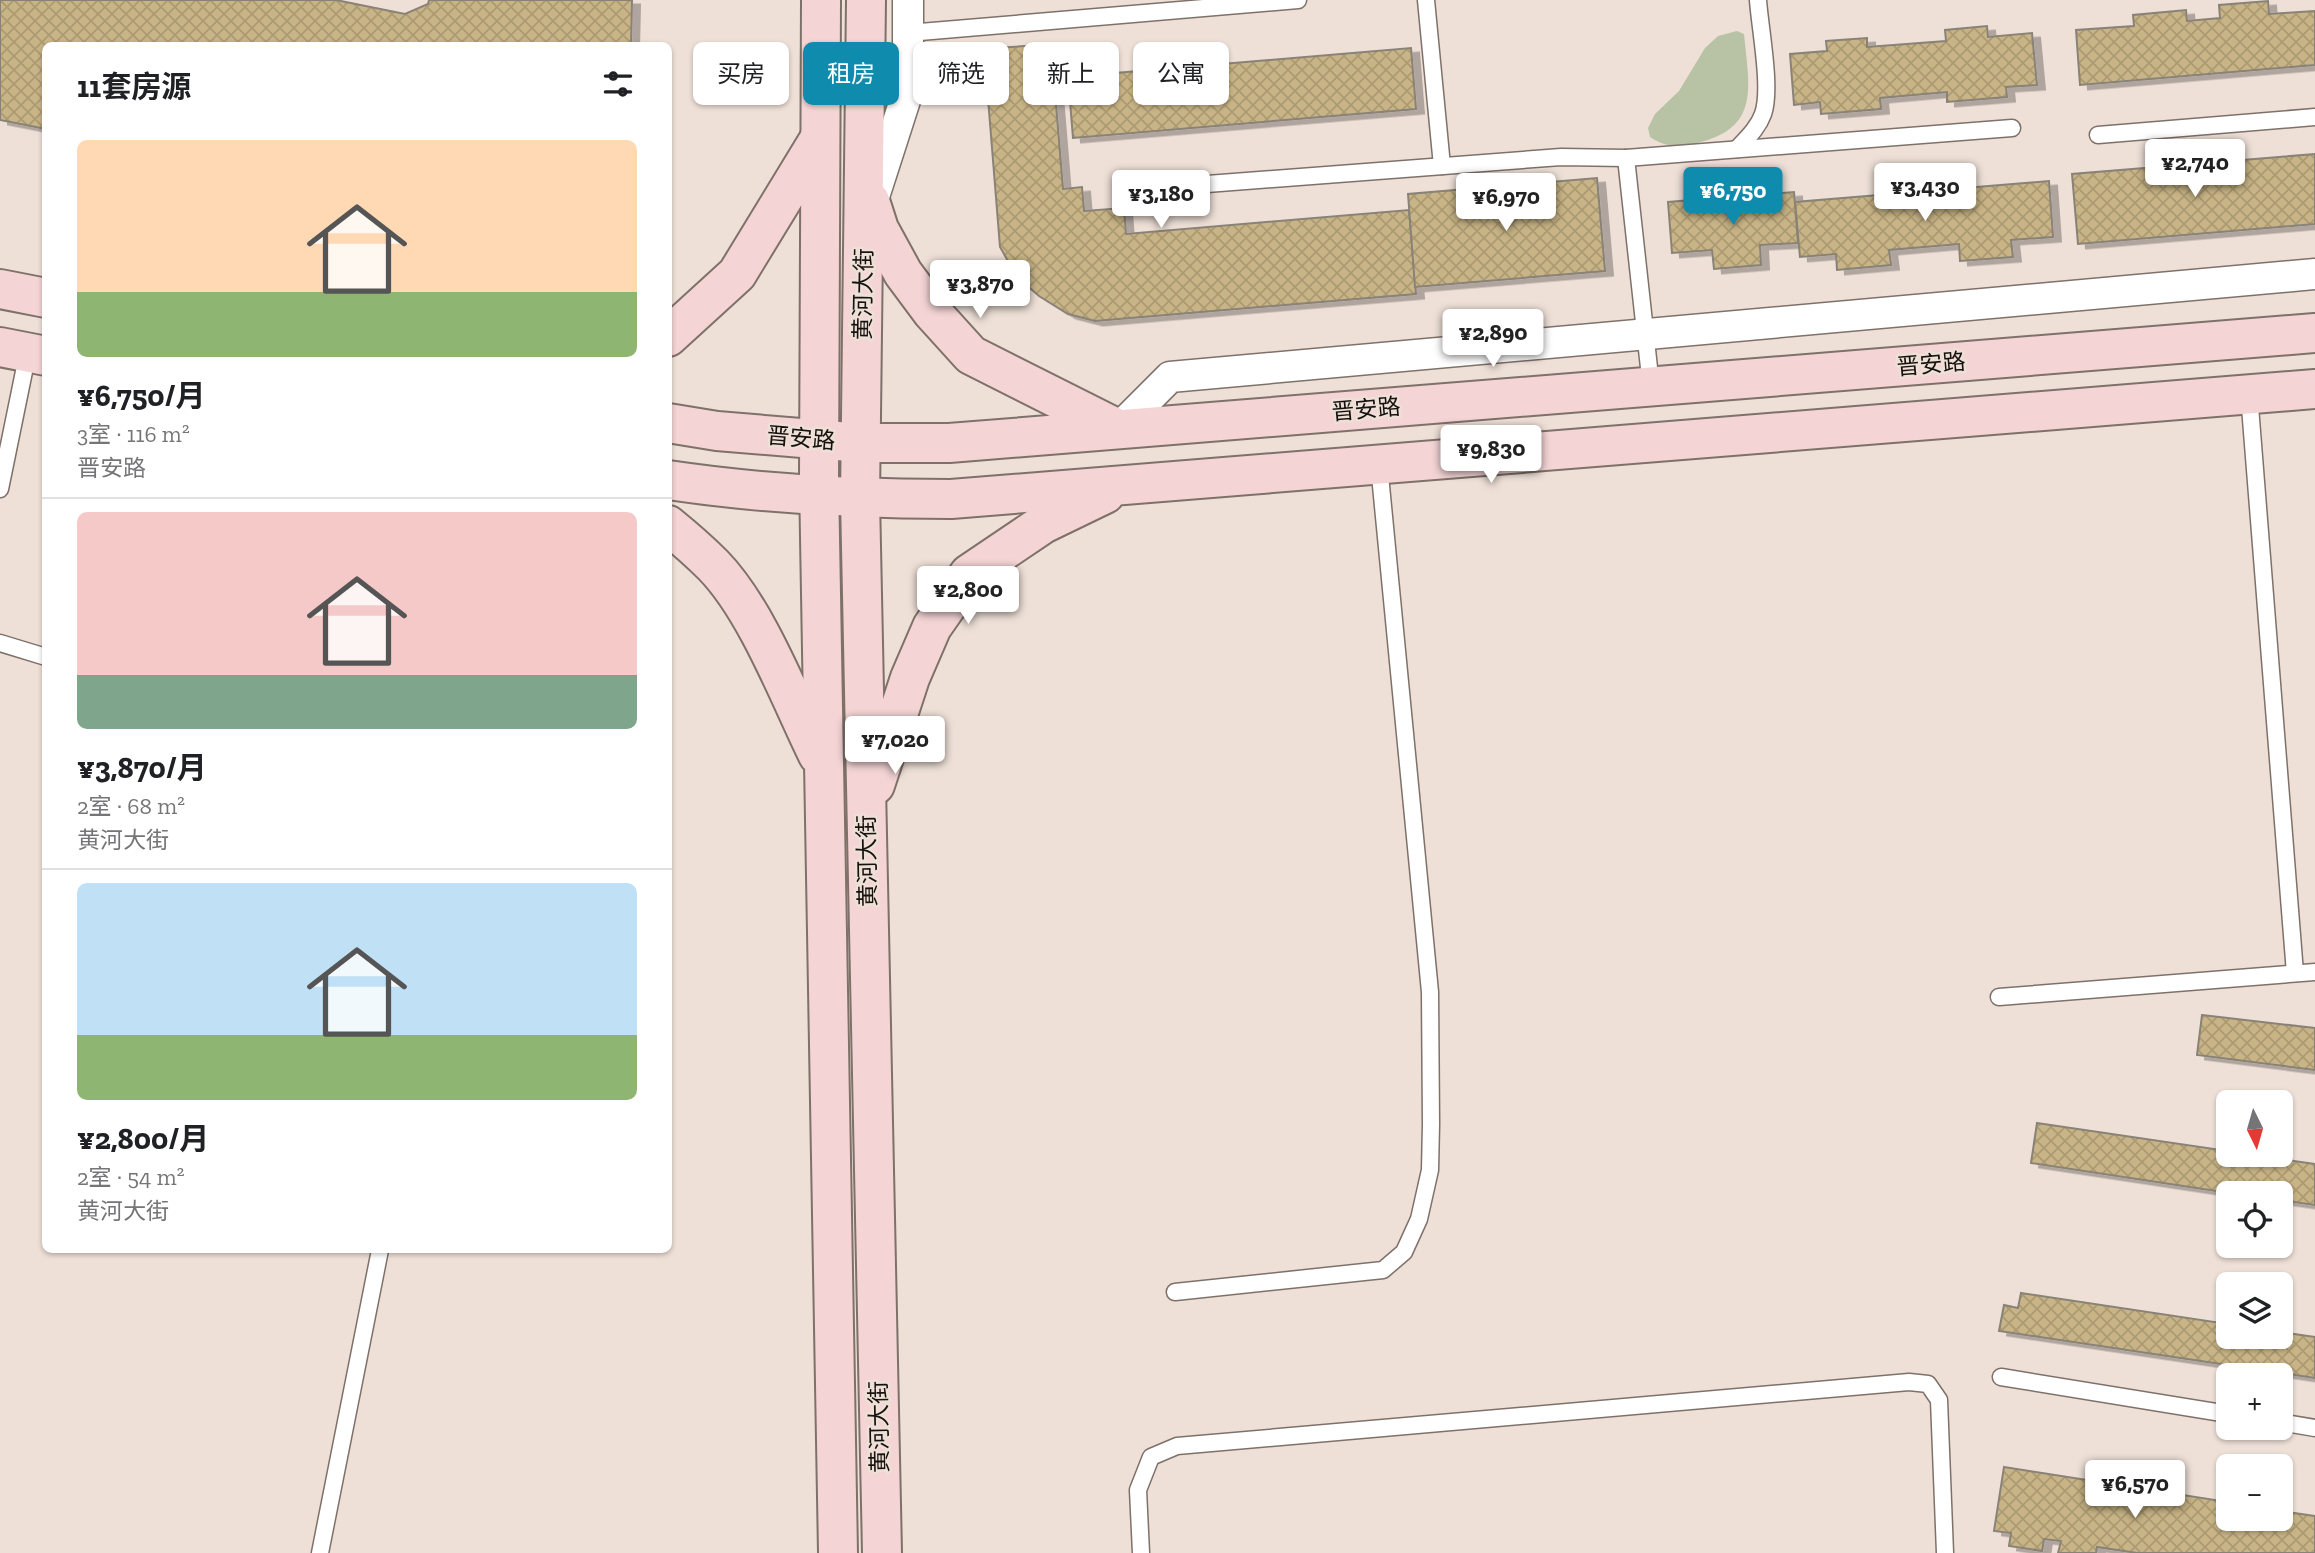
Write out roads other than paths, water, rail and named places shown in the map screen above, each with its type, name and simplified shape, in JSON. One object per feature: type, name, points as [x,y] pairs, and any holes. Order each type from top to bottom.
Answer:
[{"type":"main road","name":"黄河大街","points":[[821,0],[819,496],[838,1553]]},
{"type":"main road","name":"黄河大街","points":[[866,0],[866,206],[860,499],[882,1553]]},
{"type":"main road","points":[[672,333],[737,274],[820,138]]},
{"type":"main road","points":[[866,206],[903,273],[932,312],[971,355],[1118,429]]},
{"type":"main road","points":[[0,289],[42,297]]},
{"type":"main road","name":"晋安路","points":[[672,424],[861,443],[949,443],[2315,333]]},
{"type":"main road","points":[[672,480],[860,499],[951,499],[2315,389]]},
{"type":"main road","points":[[866,810],[909,678],[932,627],[969,574],[1043,524],[1124,485]]},
{"type":"main road","points":[[672,529],[714,566],[738,596],[824,768]]},
{"type":"street","points":[[866,206],[908,91],[908,0]]},
{"type":"street","points":[[1118,429],[1170,377],[2315,274]]},
{"type":"lane","points":[[908,33],[1298,0]]},
{"type":"lane","points":[[1426,0],[1442,166]]},
{"type":"lane","points":[[1737,149],[1755,129],[1763,115],[1767,99],[1758,0]]},
{"type":"lane","points":[[2098,135],[2315,117]]},
{"type":"lane","points":[[1142,189],[1561,157],[1626,158],[2012,128]]},
{"type":"lane","points":[[1626,158],[1651,386]]},
{"type":"lane","points":[[0,489],[25,352]]},
{"type":"lane","points":[[2249,394],[2295,974]]},
{"type":"lane","points":[[1175,1292],[1383,1270],[1404,1252],[1419,1219],[1430,1170],[1430,992],[1379,464]]},
{"type":"lane","points":[[0,643],[42,656]]},
{"type":"lane","points":[[1999,997],[2315,972]]},
{"type":"lane","points":[[320,1553],[379,1253]]},
{"type":"lane","points":[[2001,1377],[2216,1412]]},
{"type":"lane","points":[[1141,1553],[1138,1490],[1151,1458],[1177,1446],[1909,1382],[1928,1384],[1939,1400],[1945,1553]]},
{"type":"lane","points":[[2293,1424],[2315,1428]]}]
